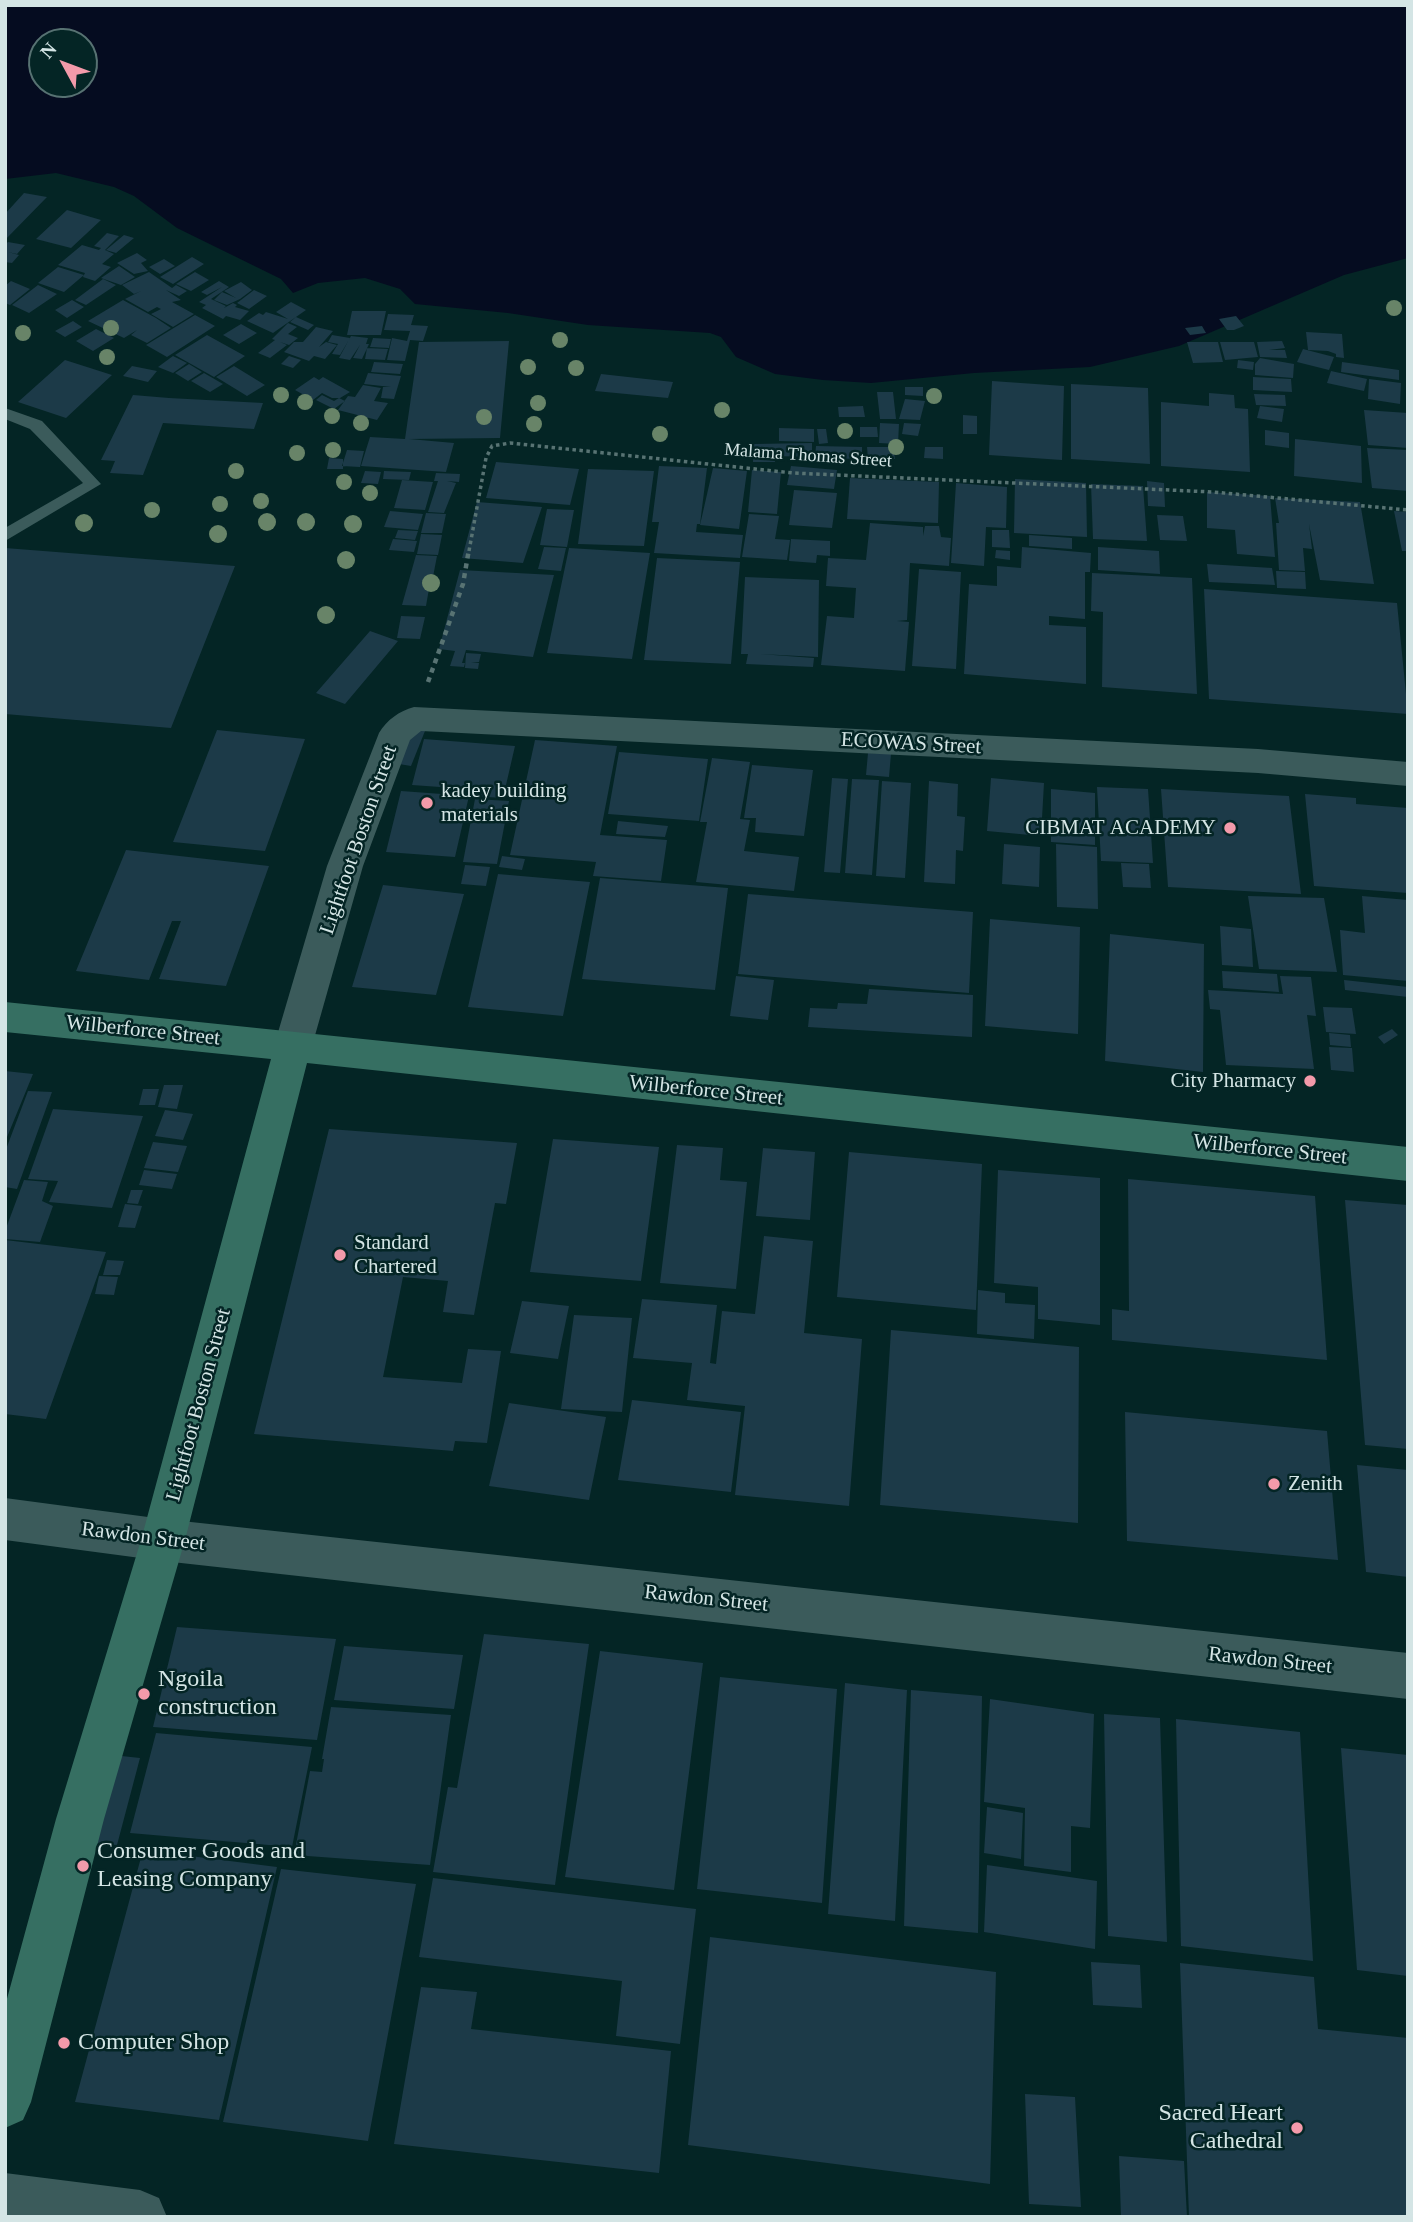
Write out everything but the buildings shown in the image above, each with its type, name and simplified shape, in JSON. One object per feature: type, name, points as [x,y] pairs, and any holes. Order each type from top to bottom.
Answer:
[{"type":"main road","name":"Wilberforce Street","points":[[5,1017],[945,1118],[1408,1164]]},
{"type":"main road","name":"Lightfoot Boston Street","points":[[5,2102],[80,1819],[163,1540],[293,1046]]},
{"type":"street","name":"ECOWAS Street","points":[[414,719],[1258,761],[1408,774]]},
{"type":"street","name":"Lightfoot Boston Street","points":[[293,1046],[345,866],[396,733],[414,719]]},
{"type":"street","name":"Rawdon Street","points":[[5,1519],[163,1540],[1408,1676]]},
{"type":"street","points":[[5,2200],[140,2217]]},
{"type":"lane","points":[[5,413],[36,425],[93,484],[5,536]]},
{"type":"path","name":"Malama Thomas Street","points":[[414,719],[463,584],[486,458],[492,446],[510,443],[793,473],[1213,492],[1408,510]]},
{"type":"water","points":[[5,5],[1408,5],[1408,258],[1344,275],[1179,346],[1090,367],[974,373],[871,383],[823,380],[775,374],[736,357],[721,337],[710,333],[588,325],[508,313],[415,304],[400,289],[365,278],[318,283],[293,293],[281,279],[177,228],[134,196],[114,187],[56,173],[5,179]]},
{"type":"place","name":"kadey building materials","points":[[427,803]]},
{"type":"place","name":"CIBMAT ACADEMY","points":[[1230,828]]},
{"type":"place","name":"City Pharmacy","points":[[1310,1081]]},
{"type":"place","name":"Standard Chartered","points":[[340,1255]]},
{"type":"place","name":"Zenith","points":[[1274,1484]]},
{"type":"place","name":"Ngoila construction","points":[[144,1694]]},
{"type":"place","name":"Consumer Goods and Leasing Company","points":[[83,1866]]},
{"type":"place","name":"Computer Shop","points":[[64,2043]]},
{"type":"place","name":"Sacred Heart Cathedral","points":[[1297,2128]]}]
